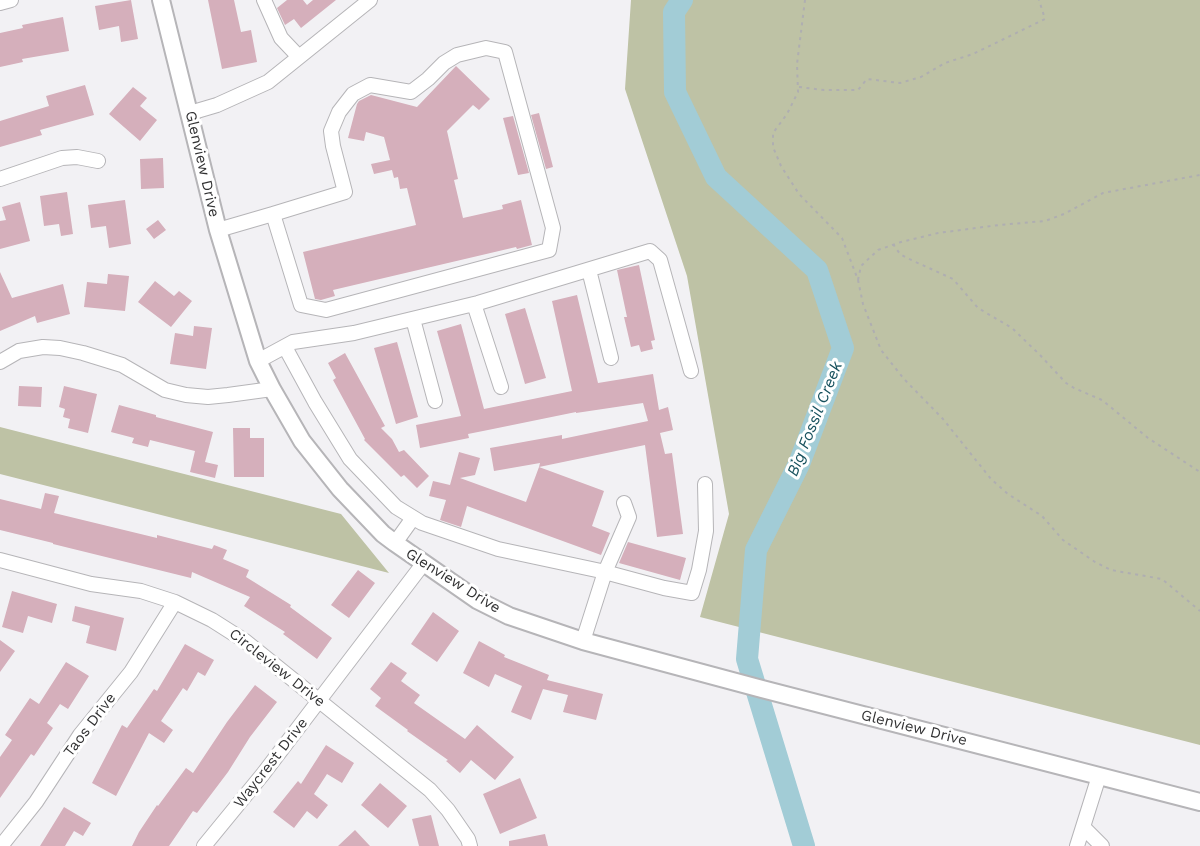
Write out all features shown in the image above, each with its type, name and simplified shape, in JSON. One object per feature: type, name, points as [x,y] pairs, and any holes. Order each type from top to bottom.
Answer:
[{"type":"main road","name":"Glenview Drive","points":[[161,0],[218,230],[258,361],[302,441],[340,489],[383,534],[477,600],[509,616],[583,641],[1200,802]]},
{"type":"street","points":[[0,3],[11,0]]},
{"type":"street","points":[[264,0],[281,38],[298,57]]},
{"type":"street","points":[[190,113],[217,105],[268,82],[370,0]]},
{"type":"street","points":[[218,230],[345,192],[333,146],[332,131],[339,112],[352,94],[370,85],[411,92],[428,80],[444,63],[457,55],[486,48],[505,52],[553,228],[549,250],[326,310],[301,305],[273,214]]},
{"type":"street","points":[[0,179],[62,158],[98,161]]},
{"type":"street","points":[[258,361],[293,342],[354,333],[474,304],[650,251],[660,260],[690,371]]},
{"type":"street","points":[[589,270],[611,358]]},
{"type":"street","points":[[474,304],[501,387]]},
{"type":"street","points":[[413,319],[435,401]]},
{"type":"street","points":[[0,362],[19,351],[43,347],[60,348],[122,365],[165,390],[186,395],[228,396],[272,388]]},
{"type":"street","points":[[285,347],[350,459],[396,507],[422,524],[498,549],[692,593],[706,531],[705,484]]},
{"type":"street","points":[[583,641],[605,572],[629,517],[624,502]]},
{"type":"street","points":[[395,543],[413,518]]},
{"type":"street","name":"Circleview Drive","points":[[0,560],[91,584],[141,591],[175,602],[212,620],[245,641],[430,790],[448,810],[468,839],[470,846]]},
{"type":"street","name":"Waycrest Drive","points":[[204,846],[263,774],[423,564]]},
{"type":"street","name":"Taos Drive","points":[[1,846],[36,802],[81,735],[131,672],[175,602]]},
{"type":"street","points":[[1077,846],[1099,776]]},
{"type":"street","points":[[1083,827],[1102,846]]},
{"type":"path","points":[[805,0],[797,64],[798,92],[787,114],[773,133],[773,147],[781,166],[799,194],[842,238],[858,280],[863,304],[881,350],[904,379],[943,419],[991,479],[1008,494],[1042,516],[1063,540],[1095,562],[1112,570],[1162,579],[1200,611]]},
{"type":"path","points":[[799,87],[858,90],[867,79],[900,83],[921,77],[945,63],[973,54],[1045,19],[1039,0]]},
{"type":"path","points":[[858,280],[861,267],[878,250],[893,244],[938,233],[1045,221],[1064,214],[1102,193],[1200,175]]},
{"type":"path","points":[[893,244],[900,254],[953,279],[978,308],[1012,328],[1066,383],[1102,400],[1148,438],[1200,472]]},
{"type":"green space","points":[[631,0],[1200,0],[1200,745],[700,617],[729,514],[687,276],[625,89]]},
{"type":"green space","points":[[0,427],[341,514],[389,573],[0,474]]},
{"type":"building","points":[[131,0],[138,39],[121,42],[119,26],[99,30],[95,6]]},
{"type":"building","points":[[208,0],[234,0],[241,32],[251,30],[257,62],[222,69]]},
{"type":"building","points":[[287,0],[303,0],[307,5],[313,0],[336,0],[301,28],[294,19],[285,25],[277,8]]},
{"type":"building","points":[[63,17],[69,51],[22,59],[23,62],[0,67],[0,33],[23,28],[22,25]]},
{"type":"building","points":[[456,66],[490,99],[479,110],[473,105],[447,131],[458,179],[454,180],[463,218],[503,209],[502,205],[521,200],[532,245],[333,290],[335,296],[321,300],[315,299],[303,252],[416,225],[407,188],[400,189],[398,177],[394,178],[392,170],[374,174],[371,164],[390,160],[384,137],[366,132],[364,141],[348,138],[357,104],[371,95],[417,107]]},
{"type":"building","points":[[85,85],[94,115],[40,130],[42,135],[0,147],[0,121],[49,106],[46,96]]},
{"type":"building","points":[[133,87],[147,98],[140,106],[157,120],[140,141],[109,114]]},
{"type":"building","points":[[539,113],[553,167],[546,169],[531,115]]},
{"type":"building","points":[[513,116],[529,173],[518,175],[503,118]]},
{"type":"building","points":[[163,158],[164,188],[141,189],[140,159]]},
{"type":"building","points":[[67,192],[73,234],[61,236],[59,224],[44,226],[40,196]]},
{"type":"building","points":[[125,200],[131,244],[109,248],[106,226],[91,228],[88,205]]},
{"type":"building","points":[[20,202],[30,241],[0,249],[0,221],[6,220],[2,207]]},
{"type":"building","points":[[158,220],[166,230],[154,239],[146,229]]},
{"type":"building","points":[[639,265],[655,340],[651,341],[653,349],[641,352],[639,345],[631,347],[617,270]]},
{"type":"building","points":[[0,272],[12,298],[63,284],[70,314],[37,323],[35,316],[0,331]]},
{"type":"building","points":[[108,274],[129,276],[125,311],[84,307],[87,282],[107,284]]},
{"type":"building","points":[[155,281],[174,296],[179,291],[192,301],[171,327],[138,302]]},
{"type":"building","points":[[577,295],[598,383],[653,374],[659,410],[668,407],[673,430],[660,433],[665,454],[672,453],[683,534],[657,537],[645,445],[539,467],[540,463],[494,471],[490,448],[562,435],[562,439],[648,421],[643,403],[576,412],[468,434],[469,438],[420,448],[416,425],[461,416],[437,331],[461,324],[484,409],[572,391],[552,301]]},
{"type":"building","points":[[525,308],[546,378],[525,384],[505,314]]},
{"type":"building","points":[[194,326],[212,328],[206,369],[170,364],[175,333],[193,336]]},
{"type":"building","points":[[397,342],[418,417],[396,424],[374,348]]},
{"type":"building","points":[[345,353],[385,426],[381,428],[392,439],[399,452],[404,450],[429,476],[417,488],[404,475],[401,477],[364,440],[333,380],[336,378],[328,363]]},
{"type":"building","points":[[19,386],[42,387],[41,407],[18,406]]},
{"type":"building","points":[[64,386],[97,394],[88,433],[68,428],[70,419],[63,417],[65,409],[59,407]]},
{"type":"building","points":[[119,405],[213,432],[205,462],[218,465],[215,478],[190,472],[195,451],[150,440],[148,447],[132,443],[134,438],[111,432]]},
{"type":"building","points":[[233,428],[250,428],[250,438],[264,438],[264,477],[234,477]]},
{"type":"building","points":[[459,452],[480,458],[475,475],[460,478],[526,502],[539,467],[604,491],[592,526],[610,533],[601,555],[467,506],[461,527],[440,520],[446,500],[429,496],[433,481],[450,485]]},
{"type":"building","points":[[45,493],[59,496],[54,513],[157,538],[157,535],[212,549],[214,545],[227,550],[223,559],[249,570],[246,577],[291,605],[290,607],[332,638],[317,659],[283,634],[285,632],[244,606],[250,597],[192,572],[191,578],[0,530],[0,499],[41,509]]},
{"type":"building","points":[[628,542],[686,558],[680,580],[619,563]]},
{"type":"building","points":[[358,570],[375,583],[349,618],[331,605]]},
{"type":"building","points":[[12,591],[57,604],[52,623],[28,616],[23,633],[2,627]]},
{"type":"building","points":[[75,606],[124,618],[116,651],[86,643],[90,626],[72,621]]},
{"type":"building","points":[[433,612],[459,631],[437,662],[411,644]]},
{"type":"building","points":[[0,640],[15,651],[0,672]]},
{"type":"building","points":[[479,641],[505,655],[504,657],[549,675],[547,680],[603,694],[596,720],[563,712],[568,695],[543,689],[531,720],[511,712],[522,686],[495,674],[489,687],[463,673]]},
{"type":"building","points":[[185,644],[214,660],[205,676],[198,672],[187,691],[183,688],[161,721],[173,730],[164,743],[149,733],[116,796],[92,783],[122,725],[127,728],[154,689],[157,691]]},
{"type":"building","points":[[66,662],[89,676],[68,709],[60,704],[47,723],[53,728],[34,756],[31,754],[0,798],[0,757],[12,740],[5,735],[30,698],[39,704]]},
{"type":"building","points":[[391,662],[407,673],[401,681],[420,695],[414,703],[465,739],[477,725],[514,757],[495,780],[471,760],[460,773],[446,761],[448,760],[375,706],[381,698],[370,689]]},
{"type":"building","points":[[255,685],[277,702],[197,813],[193,811],[169,846],[132,846],[157,805],[186,768],[193,773]]},
{"type":"building","points":[[326,745],[354,763],[342,783],[327,774],[314,794],[328,805],[317,819],[307,811],[294,828],[273,812],[298,781],[301,784]]},
{"type":"building","points":[[520,778],[537,818],[500,834],[483,794]]},
{"type":"building","points":[[380,783],[407,806],[388,828],[361,805]]},
{"type":"building","points":[[64,807],[91,823],[83,836],[74,831],[65,846],[40,846]]},
{"type":"building","points":[[431,815],[439,846],[419,846],[412,819]]},
{"type":"building","points":[[355,830],[370,846],[338,846]]},
{"type":"building","points":[[545,834],[548,846],[509,846],[509,841]]},
{"type":"waterway","name":"Big Fossil Creek","points":[[682,0],[674,12],[675,92],[716,177],[817,270],[843,348],[799,464],[756,550],[747,659],[804,846]]}]
